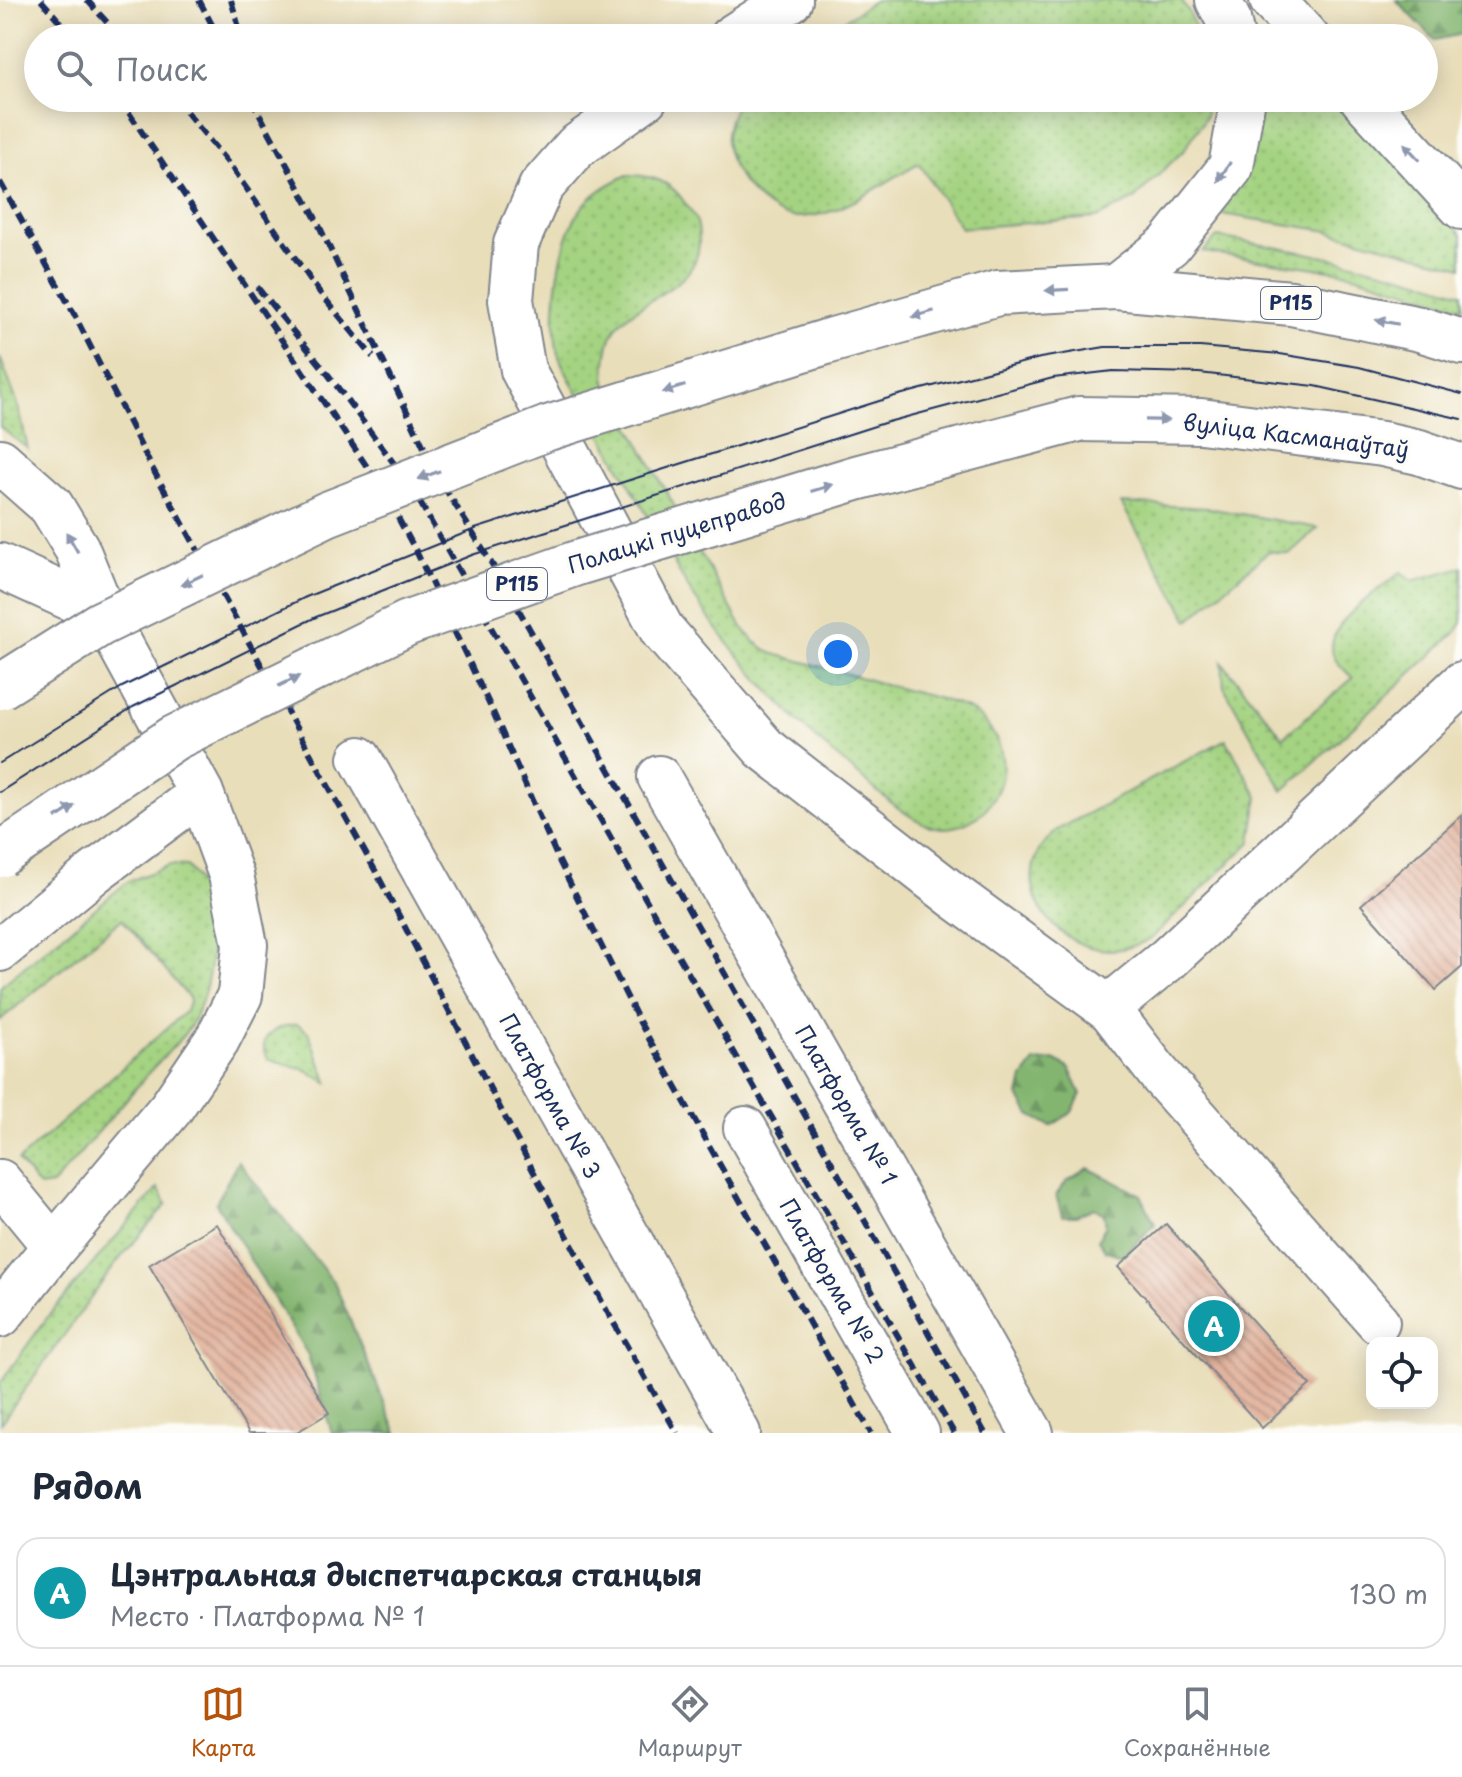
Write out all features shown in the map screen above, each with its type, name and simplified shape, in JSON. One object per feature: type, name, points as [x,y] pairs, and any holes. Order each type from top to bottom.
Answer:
[{"type":"main road","points":[[753,24],[790,0]]},
{"type":"main road","points":[[1218,0],[1229,24]]},
{"type":"main road","points":[[1272,0],[1294,24]]},
{"type":"main road","points":[[625,112],[576,147],[541,187],[516,244],[511,300],[523,370],[662,630],[764,748],[953,895],[1108,1008],[1168,959],[1462,684]]},
{"type":"main road","points":[[1116,287],[1169,245],[1231,167],[1241,112]]},
{"type":"main road","points":[[1375,112],[1462,207]]},
{"type":"main road","name":"Р115","points":[[0,687],[100,624],[342,509],[548,428],[826,342],[998,293],[1116,287],[1291,303],[1420,329],[1462,342]]},
{"type":"main road","name":"вуліца Касманаўтаў","points":[[1079,419],[1201,421],[1401,448],[1462,467]]},
{"type":"main road","name":"Полацкі пуцеправод","points":[[0,855],[174,738],[408,623],[577,563],[856,478],[1079,419]]},
{"type":"main road","points":[[1401,448],[1462,495]]},
{"type":"main road","points":[[0,461],[51,506],[77,549],[103,613],[201,793],[231,875],[245,945],[240,995],[217,1040],[171,1108],[0,1315]]},
{"type":"main road","points":[[0,566],[103,613]]},
{"type":"street","name":"Платформа № 3","points":[[360,758],[739,1433]]},
{"type":"street","name":"Платформа № 1","points":[[659,777],[1032,1433]]},
{"type":"street","points":[[0,950],[95,872],[201,793]]},
{"type":"street","points":[[1108,1008],[1159,1074],[1378,1322]]},
{"type":"street","name":"Платформа № 2","points":[[745,1128],[918,1433]]},
{"type":"street","points":[[0,1181],[54,1247]]},
{"type":"green space","points":[[875,0],[1181,0],[1194,24],[838,24]]},
{"type":"green space","points":[[1396,0],[1462,0],[1462,34],[1438,39],[1438,24],[1419,24]]},
{"type":"green space","points":[[733,112],[1206,112],[1184,150],[1133,200],[1097,218],[961,228],[919,163],[862,197],[826,213],[795,217],[772,209],[750,191],[730,157],[727,138]]},
{"type":"green space","points":[[1258,112],[1348,112],[1462,235],[1462,267],[1329,231],[1221,214]]},
{"type":"green space","points":[[627,175],[653,178],[674,189],[695,217],[699,242],[689,271],[617,327],[609,345],[605,381],[741,626],[754,641],[771,653],[963,707],[978,716],[995,737],[1002,760],[1001,782],[992,801],[977,816],[959,826],[938,828],[917,820],[885,798],[832,753],[767,689],[692,594],[569,378],[557,350],[555,335],[558,279],[566,242],[579,212],[589,200]]},
{"type":"green space","points":[[1217,237],[1341,260],[1432,283],[1462,293],[1462,307],[1344,272],[1203,252]]},
{"type":"green space","points":[[0,357],[17,402],[28,449],[0,427]]},
{"type":"green space","points":[[1121,503],[1208,508],[1318,528],[1289,554],[1269,551],[1189,620]]},
{"type":"green space","points":[[1462,567],[1462,623],[1456,632],[1283,791],[1224,687],[1222,662],[1283,737],[1353,678],[1334,658],[1332,642],[1345,619],[1356,608],[1401,572],[1412,581]]},
{"type":"green space","points":[[1226,739],[1258,797],[1251,842],[1151,939],[1130,947],[1109,950],[1074,941],[1059,930],[1037,902],[1033,885],[1033,867],[1044,844],[1057,830]]},
{"type":"green space","points":[[170,865],[187,866],[206,900],[210,921],[210,965],[200,1006],[184,1035],[65,1171],[52,1185],[39,1187],[18,1161],[186,1011],[190,999],[122,919],[0,1020],[0,987],[127,882]]},
{"type":"green space","points":[[297,1024],[308,1032],[328,1083],[306,1070],[269,1060],[264,1045],[266,1039],[275,1030]]},
{"type":"green space","points":[[1054,1060],[1069,1068],[1081,1094],[1072,1112],[1051,1126],[1030,1115],[1019,1096],[1023,1078],[1035,1062]]},
{"type":"green space","points":[[238,1161],[335,1284],[397,1433],[332,1433],[308,1355],[216,1203]]},
{"type":"green space","points":[[1088,1168],[1141,1195],[1155,1224],[1123,1256],[1106,1251],[1098,1240],[1106,1225],[1104,1214],[1094,1208],[1076,1216],[1062,1216],[1056,1195],[1067,1181]]},
{"type":"green space","points":[[158,1188],[167,1204],[116,1263],[0,1424],[0,1383],[49,1315]]},
{"type":"building","points":[[1462,815],[1462,967],[1436,990],[1361,905]]},
{"type":"building","points":[[217,1224],[329,1413],[295,1433],[249,1433],[149,1265]]},
{"type":"building","points":[[1166,1224],[1310,1385],[1262,1428],[1118,1267]]},
{"type":"tram line","points":[[0,763],[122,687],[306,597],[475,529],[895,396],[1040,358],[1105,347],[1200,347],[1280,354],[1359,367],[1462,394]]},
{"type":"tram line","points":[[0,792],[133,707],[316,617],[472,555],[884,423],[1053,378],[1113,371],[1199,373],[1315,386],[1462,419]]},
{"type":"railway","points":[[41,0],[62,24]]},
{"type":"railway","points":[[87,0],[108,24]]},
{"type":"railway","points":[[199,0],[212,24]]},
{"type":"railway","points":[[231,0],[238,24]]},
{"type":"railway","points":[[128,112],[384,492],[417,553],[493,712],[559,861],[639,1021],[871,1433]]},
{"type":"railway","points":[[186,112],[232,168],[317,289],[373,357]]},
{"type":"railway","points":[[259,112],[315,217],[438,477],[503,582],[985,1433]]},
{"type":"railway","points":[[0,182],[73,312],[150,464],[376,872],[608,1313],[677,1433]]},
{"type":"railway","points":[[257,287],[324,369],[410,485],[954,1433]]},
{"type":"place","name":"Цэнтральная дыспетчарская станцыя","points":[[1214,1326]]}]
